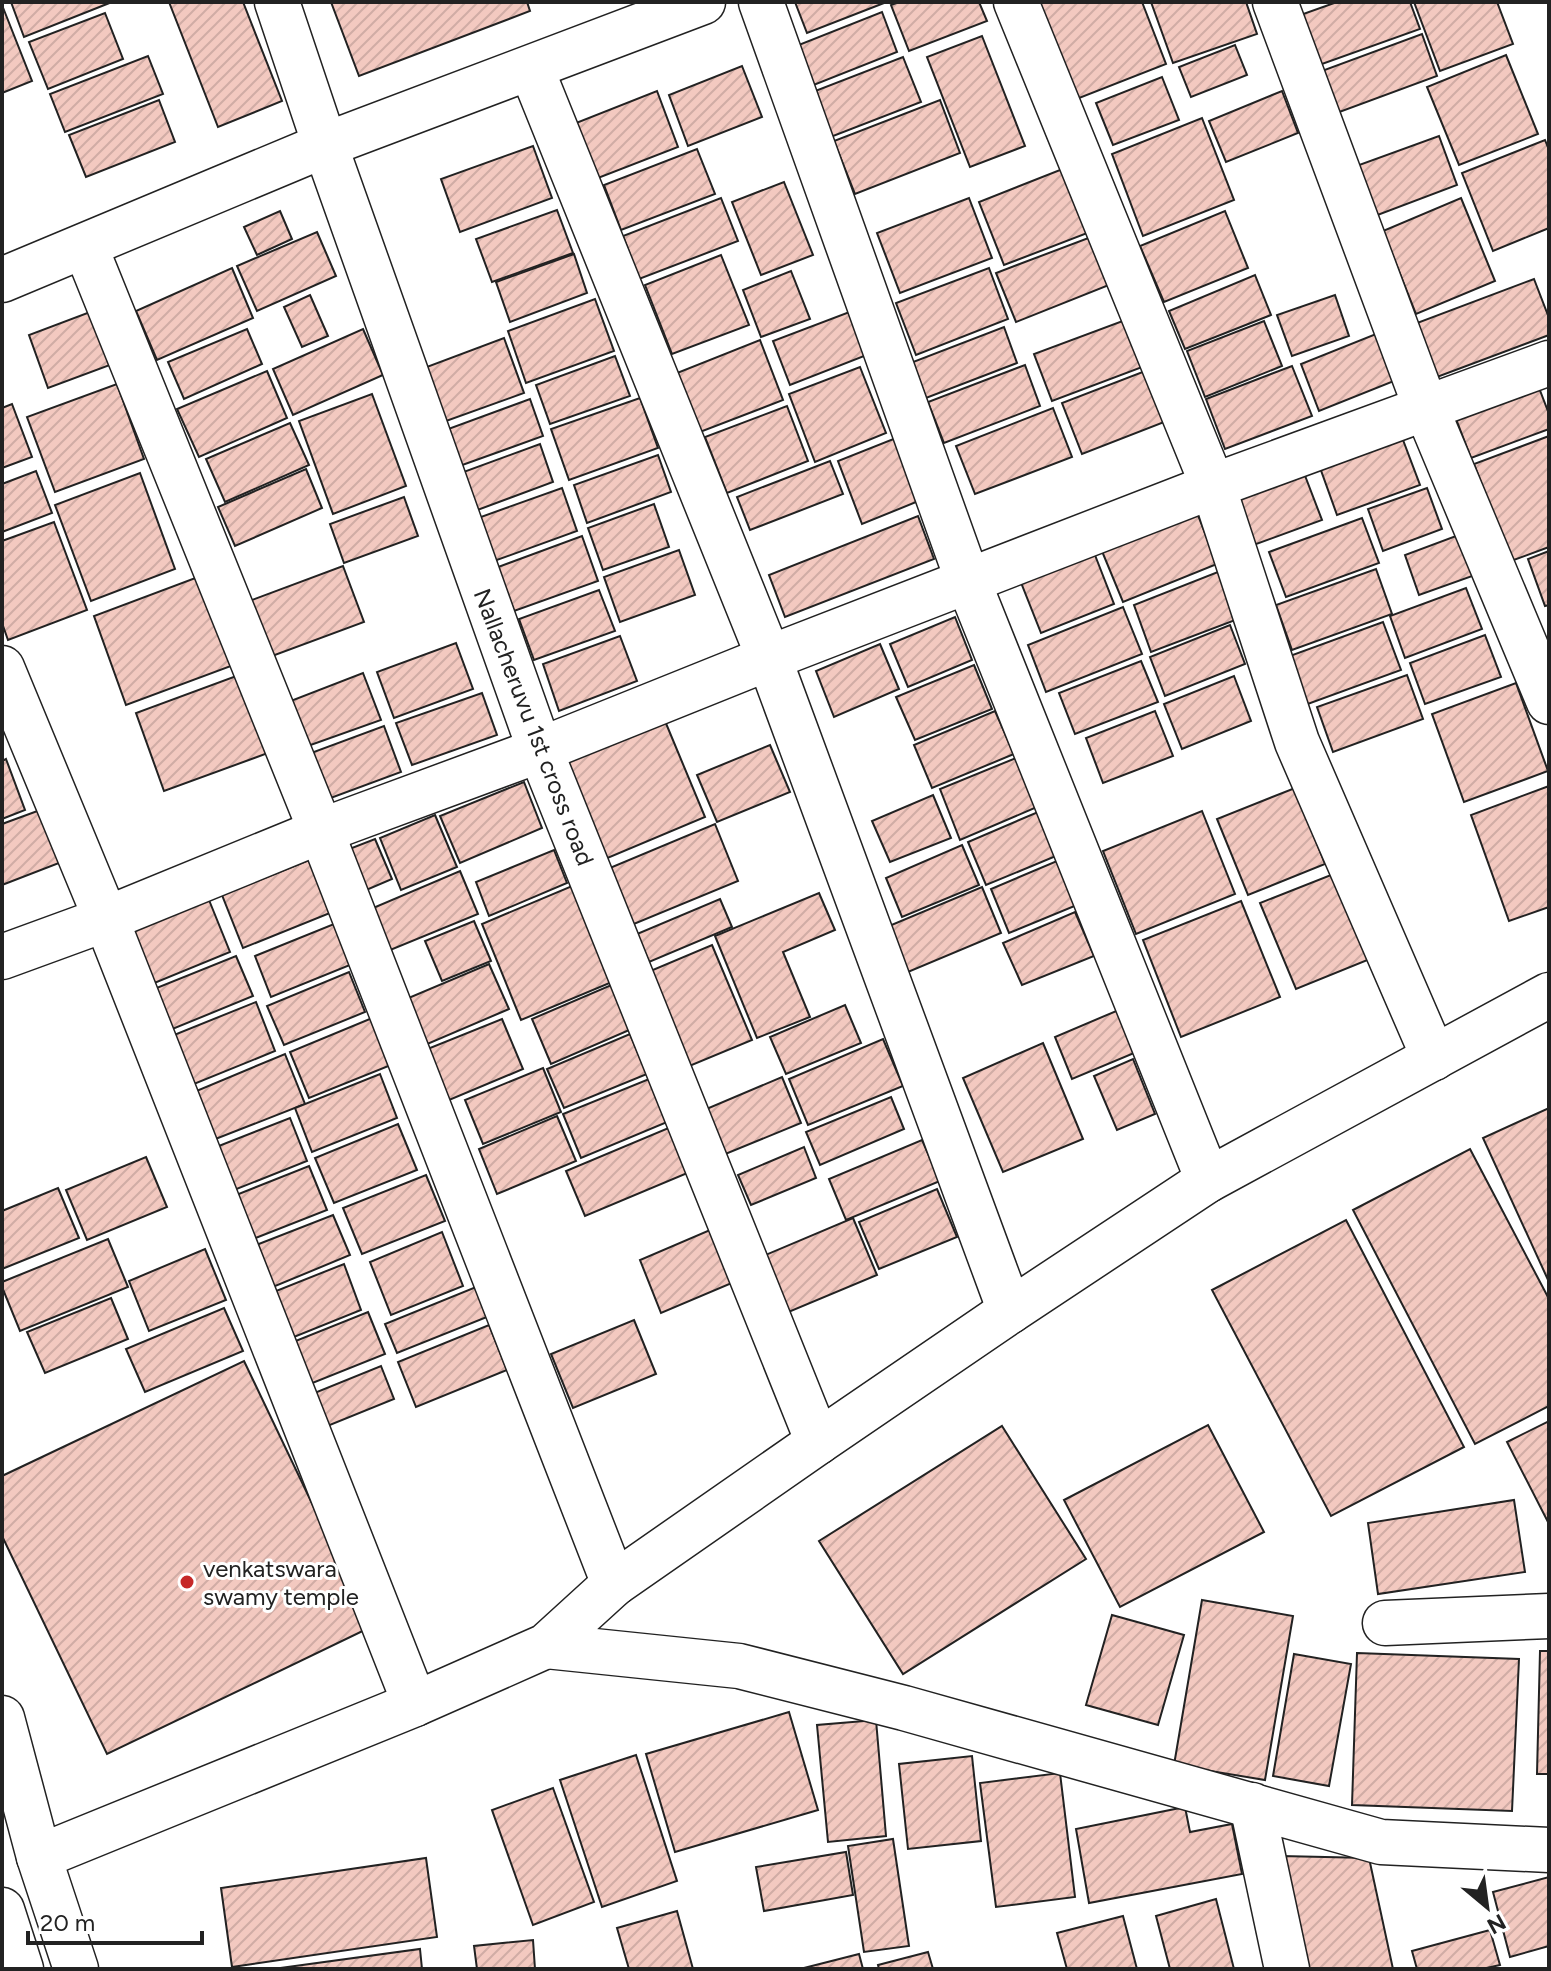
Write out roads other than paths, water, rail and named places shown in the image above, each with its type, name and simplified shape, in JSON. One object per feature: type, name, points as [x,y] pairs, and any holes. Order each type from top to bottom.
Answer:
[{"type":"street","name":"Nallacheruvu 1st cross road","points":[[277,2],[540,750],[818,1442]]},
{"type":"street","points":[[2,280],[325,145],[703,2]]},
{"type":"street","points":[[761,2],[968,581],[1208,1180]]},
{"type":"street","points":[[1016,2],[1213,486],[1297,742],[1434,1058]]},
{"type":"street","points":[[1275,2],[1426,408],[1549,702]]},
{"type":"street","points":[[531,68],[769,658],[1010,1311]]},
{"type":"street","points":[[85,246],[321,831],[614,1584]]},
{"type":"street","points":[[2,957],[1213,486],[1549,363]]},
{"type":"street","points":[[2,668],[106,919],[415,1704]]},
{"type":"street","points":[[39,1857],[415,1704],[546,1646],[614,1584],[1010,1311],[1208,1180],[1549,995]]},
{"type":"street","points":[[1385,1623],[1549,1616]]},
{"type":"street","points":[[546,1646],[739,1666],[904,1708],[1381,1842],[1549,1850]]},
{"type":"street","points":[[2,1718],[39,1857],[76,1969]]},
{"type":"street","points":[[1252,1805],[1287,1969]]},
{"type":"street","points":[[2,1910],[21,1969]]},
{"type":"place","name":"venkatswara swamy temple","points":[[187,1582]]}]
